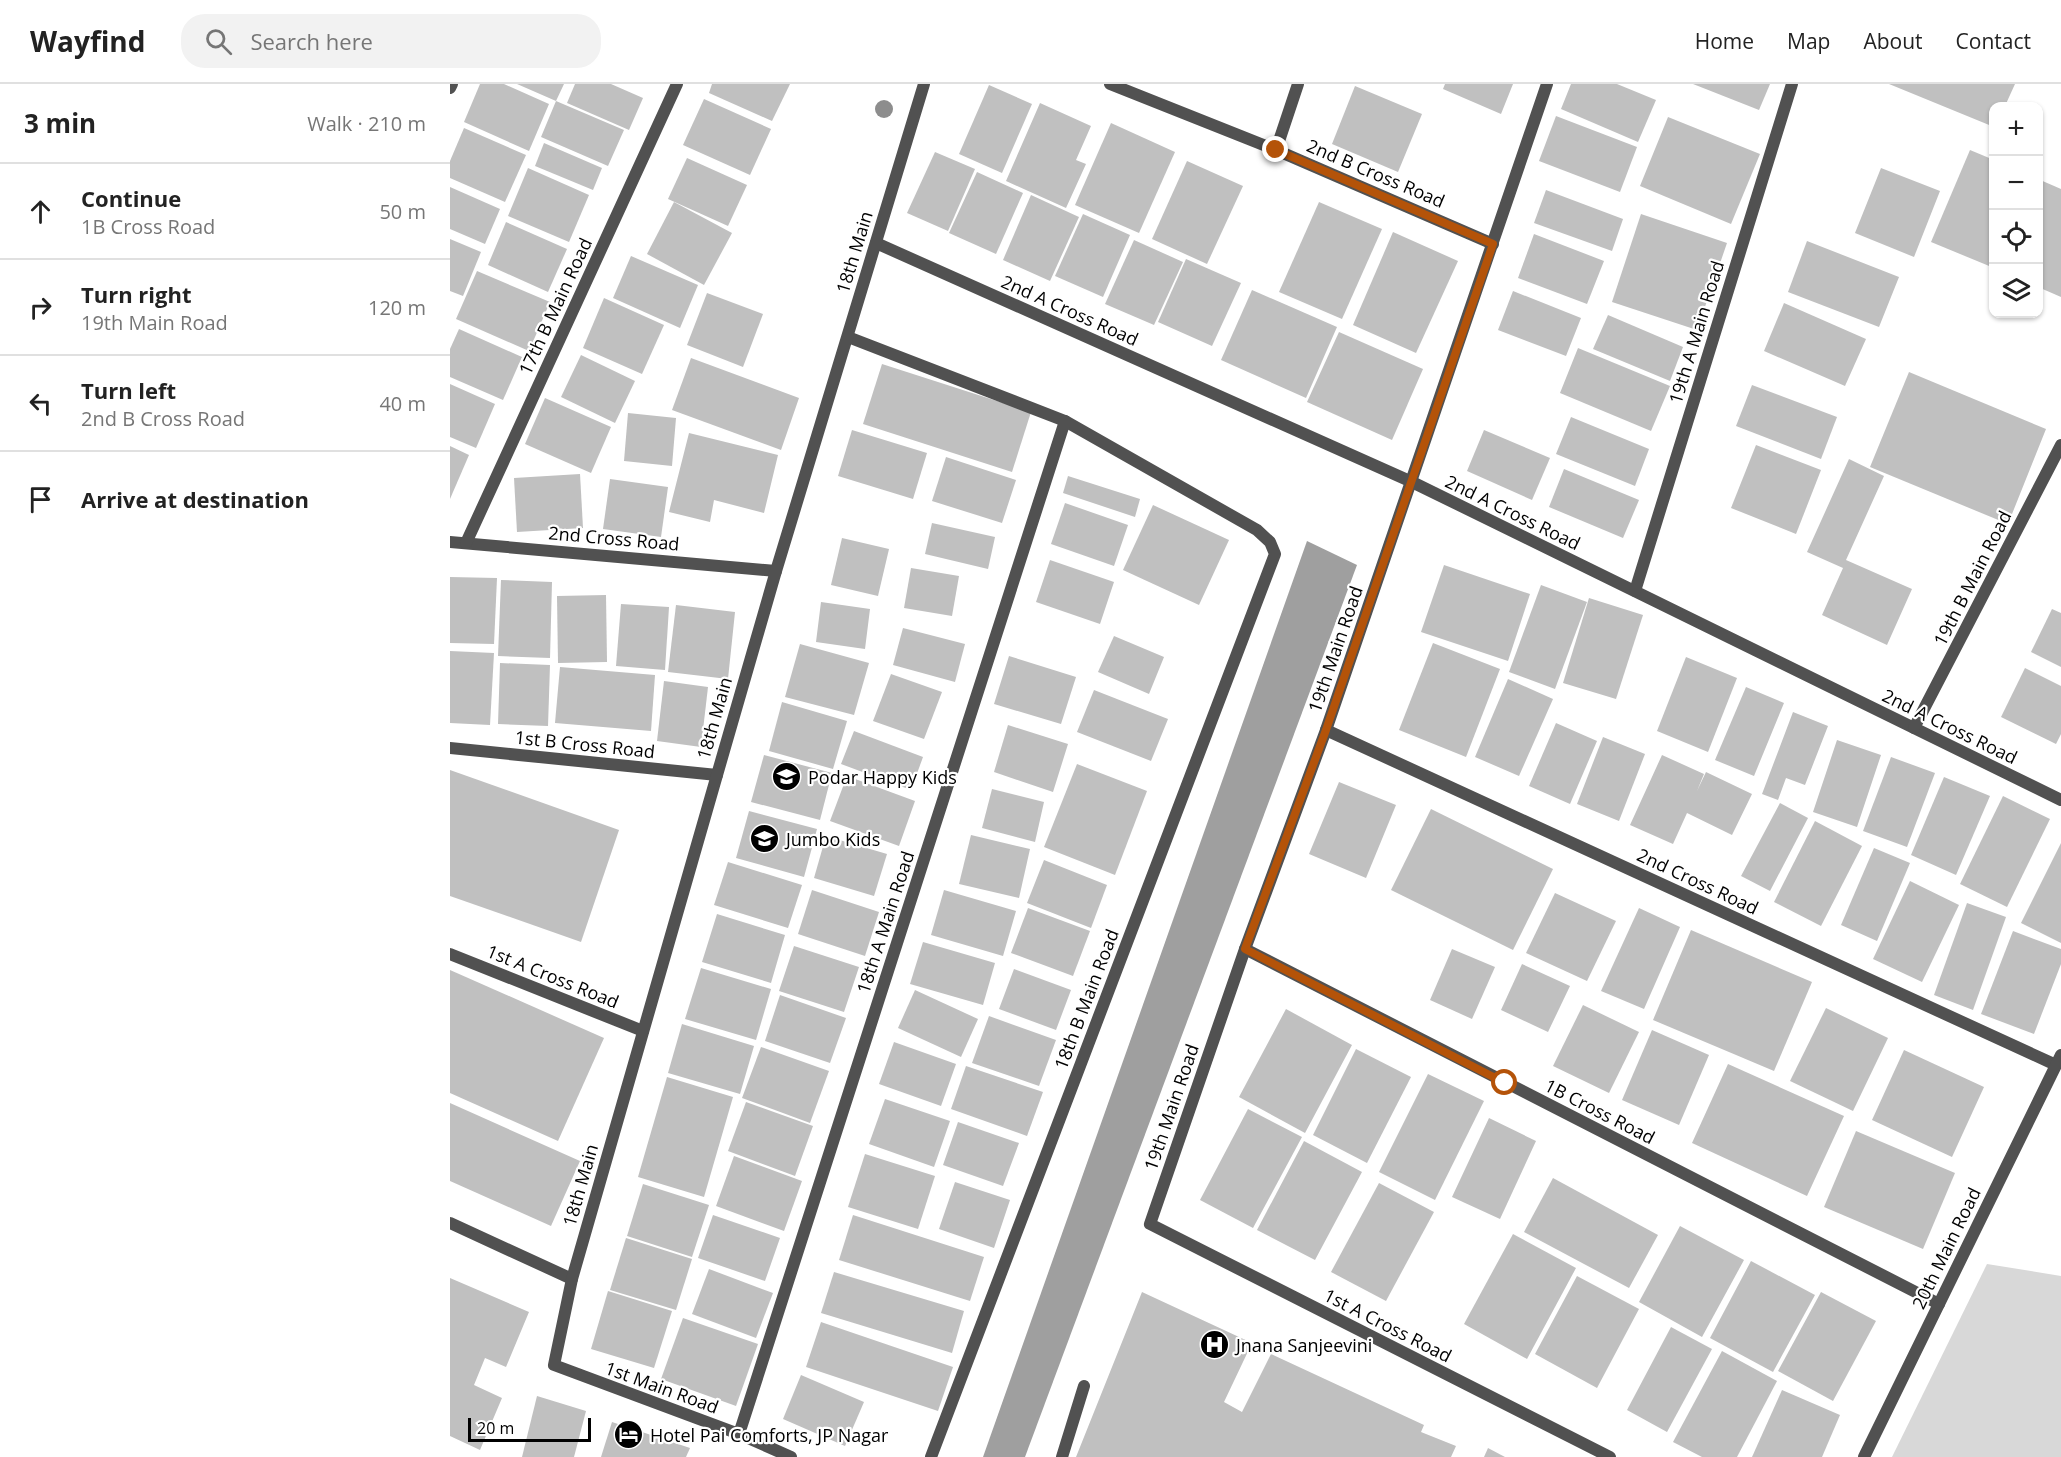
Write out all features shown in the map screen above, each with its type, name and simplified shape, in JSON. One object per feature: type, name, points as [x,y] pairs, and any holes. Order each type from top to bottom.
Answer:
[{"type":"street","name":"17th B Main Road","points":[[466,543],[677,84]]},
{"type":"street","name":"18th Main","points":[[554,1365],[572,1280],[643,1031],[776,571],[924,84]]},
{"type":"street","name":"2nd B Cross Road","points":[[1110,84],[1128,88],[1493,244]]},
{"type":"street","points":[[1276,150],[1299,84]]},
{"type":"street","name":"19th Main Road","points":[[1150,1224],[1245,949],[1326,730],[1547,84]]},
{"type":"street","name":"19th A Main Road","points":[[1635,591],[1792,84]]},
{"type":"street","name":"2nd A Cross Road","points":[[876,243],[1412,482],[2061,800]]},
{"type":"street","points":[[848,337],[1065,421]]},
{"type":"street","name":"18th B Main Road","points":[[931,1457],[1275,554],[1270,542],[1257,530],[1065,421]]},
{"type":"street","name":"18th A Main Road","points":[[739,1434],[1065,421]]},
{"type":"street","name":"19th B Main Road","points":[[1914,728],[2061,445]]},
{"type":"street","name":"2nd Cross Road","points":[[450,542],[776,571]]},
{"type":"street","name":"2nd Cross Road","points":[[1326,730],[2058,1060]]},
{"type":"street","name":"1st B Cross Road","points":[[450,748],[717,775]]},
{"type":"street","name":"1B Cross Road","points":[[1245,949],[1939,1305]]},
{"type":"street","name":"1st A Cross Road","points":[[450,954],[643,1031]]},
{"type":"street","name":"20th Main Road","points":[[1864,1457],[2058,1060]]},
{"type":"street","points":[[450,1223],[572,1280]]},
{"type":"street","name":"1st A Cross Road","points":[[1150,1224],[1610,1457]]},
{"type":"street","name":"1st Main Road","points":[[554,1365],[739,1434],[791,1457]]},
{"type":"street","points":[[1062,1457],[1084,1386]]},
{"type":"shaded area","points":[[1307,541],[1357,565],[1025,1457],[983,1457]]},
{"type":"shaded area","points":[[1987,1264],[2061,1276],[2061,1457],[1892,1457]]},
{"type":"building","points":[[480,84],[504,84],[549,104],[529,151],[464,122]]},
{"type":"building","points":[[517,84],[564,84],[556,101]]},
{"type":"building","points":[[575,84],[611,84],[643,98],[629,130],[567,103]]},
{"type":"building","points":[[712,84],[790,84],[772,121],[709,93]]},
{"type":"building","points":[[1445,84],[1513,84],[1501,114],[1443,89]]},
{"type":"building","points":[[1571,84],[1617,84],[1656,100],[1638,142],[1561,109]]},
{"type":"building","points":[[1693,84],[1770,84],[1759,110]]},
{"type":"building","points":[[1889,84],[2015,84],[2007,102],[1989,102],[1989,125]]},
{"type":"building","points":[[989,85],[1032,104],[1002,173],[959,154]]},
{"type":"building","points":[[1355,86],[1422,114],[1398,172],[1332,144]]},
{"type":"building","points":[[704,99],[771,129],[750,175],[683,145]]},
{"type":"building","points":[[556,101],[624,130],[608,166],[541,137]]},
{"type":"building","points":[[1040,103],[1091,126],[1076,160],[1086,164],[1066,208],[1006,181]]},
{"type":"building","points":[[1556,116],[1637,147],[1620,192],[1539,161]]},
{"type":"building","points":[[1668,117],[1760,154],[1731,224],[1640,186]]},
{"type":"building","points":[[1111,123],[1175,152],[1139,233],[1075,205]]},
{"type":"building","points":[[464,128],[526,155],[505,202],[450,178],[450,161]]},
{"type":"building","points":[[544,143],[602,168],[593,190],[535,166]]},
{"type":"building","points":[[1970,150],[1989,158],[1989,266],[1931,242]]},
{"type":"building","points":[[935,152],[975,169],[948,231],[907,213]]},
{"type":"building","points":[[687,158],[747,185],[728,226],[668,199]]},
{"type":"building","points":[[1187,161],[1243,186],[1207,264],[1152,239]]},
{"type":"building","points":[[528,168],[589,195],[569,242],[508,216]]},
{"type":"building","points":[[1881,168],[1940,191],[1914,257],[1855,233]]},
{"type":"building","points":[[977,172],[1023,193],[996,254],[949,233]]},
{"type":"building","points":[[2043,181],[2061,189],[2061,297],[2043,289]]},
{"type":"building","points":[[450,187],[500,209],[485,244],[450,229]]},
{"type":"building","points":[[1546,190],[1623,219],[1612,251],[1534,223]]},
{"type":"building","points":[[1031,195],[1079,217],[1050,281],[1003,260]]},
{"type":"building","points":[[674,202],[732,233],[704,285],[647,254]]},
{"type":"building","points":[[1319,202],[1382,229],[1342,319],[1279,292]]},
{"type":"building","points":[[1083,214],[1130,235],[1103,297],[1055,276]]},
{"type":"building","points":[[1641,214],[1727,243],[1697,330],[1612,302]]},
{"type":"building","points":[[506,222],[567,249],[548,292],[488,265]]},
{"type":"building","points":[[1393,232],[1458,261],[1416,353],[1353,325]]},
{"type":"building","points":[[1534,234],[1604,261],[1587,304],[1518,278]]},
{"type":"building","points":[[450,239],[481,252],[463,296],[450,291]]},
{"type":"building","points":[[1134,240],[1183,262],[1154,325],[1105,304]]},
{"type":"building","points":[[1807,241],[1899,277],[1879,327],[1788,292]]},
{"type":"building","points":[[631,256],[698,285],[680,328],[613,298]]},
{"type":"building","points":[[1186,259],[1241,283],[1212,346],[1158,322]]},
{"type":"building","points":[[477,271],[550,302],[529,351],[456,319]]},
{"type":"building","points":[[1252,290],[1337,327],[1306,398],[1221,360]]},
{"type":"building","points":[[1513,291],[1581,318],[1566,356],[1498,330]]},
{"type":"building","points":[[707,293],[763,314],[743,367],[687,345]]},
{"type":"building","points":[[604,298],[664,325],[642,374],[583,348]]},
{"type":"building","points":[[1784,303],[1866,339],[1845,386],[1764,351]]},
{"type":"building","points":[[1608,315],[1683,347],[1670,381],[1593,349]]},
{"type":"building","points":[[459,329],[522,357],[503,400],[450,377],[450,349]]},
{"type":"building","points":[[1339,332],[1423,369],[1392,440],[1307,402]]},
{"type":"building","points":[[1578,348],[1670,386],[1651,431],[1560,393]]},
{"type":"building","points":[[581,355],[635,381],[615,423],[561,397]]},
{"type":"building","points":[[691,358],[799,398],[781,450],[672,410]]},
{"type":"building","points":[[882,364],[1031,412],[1012,472],[863,424]]},
{"type":"building","points":[[1909,372],[2046,429],[2008,524],[1870,467]]},
{"type":"building","points":[[450,384],[495,404],[476,448],[450,437]]},
{"type":"building","points":[[1752,385],[1837,417],[1821,459],[1736,426]]},
{"type":"building","points":[[545,398],[611,427],[591,473],[525,444]]},
{"type":"building","points":[[628,413],[676,418],[672,466],[624,461]]},
{"type":"building","points":[[1571,417],[1649,449],[1635,486],[1556,454]]},
{"type":"building","points":[[852,430],[927,453],[913,499],[838,476]]},
{"type":"building","points":[[1484,430],[1550,458],[1532,500],[1467,471]]},
{"type":"building","points":[[689,433],[778,455],[764,513],[714,500],[710,522],[669,512]]},
{"type":"building","points":[[1756,445],[1821,470],[1796,534],[1731,508]]},
{"type":"building","points":[[450,446],[469,455],[450,499]]},
{"type":"building","points":[[946,457],[1016,480],[1002,523],[932,501]]},
{"type":"building","points":[[1849,459],[1884,476],[1846,560],[1912,589],[1887,645],[1822,615],[1843,568],[1807,552]]},
{"type":"building","points":[[1564,469],[1639,500],[1623,538],[1549,507]]},
{"type":"building","points":[[580,474],[583,528],[517,532],[514,478]]},
{"type":"building","points":[[1068,476],[1140,499],[1135,517],[1063,493]]},
{"type":"building","points":[[610,479],[668,487],[661,537],[603,529]]},
{"type":"building","points":[[1065,503],[1128,525],[1114,566],[1051,544]]},
{"type":"building","points":[[1153,505],[1229,540],[1199,605],[1123,570]]},
{"type":"building","points":[[932,523],[995,537],[988,569],[925,554]]},
{"type":"building","points":[[842,538],[889,549],[878,596],[831,585]]},
{"type":"building","points":[[1050,560],[1114,582],[1100,624],[1036,602]]},
{"type":"building","points":[[1444,565],[1530,594],[1508,661],[1421,632]]},
{"type":"building","points":[[911,568],[959,576],[952,616],[904,608]]},
{"type":"building","points":[[450,577],[497,578],[494,644],[450,643]]},
{"type":"building","points":[[501,580],[552,582],[550,658],[498,656]]},
{"type":"building","points":[[1541,585],[1587,602],[1555,689],[1509,672]]},
{"type":"building","points":[[606,595],[607,662],[558,663],[557,596]]},
{"type":"building","points":[[1589,598],[1643,615],[1616,699],[1563,683]]},
{"type":"building","points":[[821,602],[870,609],[865,649],[816,642]]},
{"type":"building","points":[[621,604],[669,607],[665,670],[616,666]]},
{"type":"building","points":[[676,605],[735,612],[728,679],[668,672]]},
{"type":"building","points":[[2052,609],[2061,613],[2061,667],[2031,652]]},
{"type":"building","points":[[903,628],[965,644],[955,682],[893,665]]},
{"type":"building","points":[[1114,636],[1164,657],[1149,694],[1098,672]]},
{"type":"building","points":[[1433,643],[1500,669],[1466,757],[1399,730]]},
{"type":"building","points":[[800,644],[869,663],[854,715],[785,697]]},
{"type":"building","points":[[450,651],[494,653],[490,725],[450,723]]},
{"type":"building","points":[[1009,656],[1076,677],[1061,724],[994,704]]},
{"type":"building","points":[[1686,657],[1737,678],[1708,752],[1657,731]]},
{"type":"building","points":[[500,663],[550,665],[548,726],[498,724]]},
{"type":"building","points":[[560,667],[655,675],[651,731],[555,723]]},
{"type":"building","points":[[2025,668],[2061,686],[2061,734],[2056,744],[2001,717]]},
{"type":"building","points":[[891,674],[942,692],[924,739],[873,721]]},
{"type":"building","points":[[1508,679],[1553,699],[1519,776],[1475,757]]},
{"type":"building","points":[[664,681],[708,687],[701,747],[657,741]]},
{"type":"building","points":[[1746,687],[1784,703],[1754,776],[1715,760]]},
{"type":"building","points":[[1094,690],[1168,719],[1151,761],[1077,732]]},
{"type":"building","points":[[782,702],[847,721],[833,769],[769,751]]},
{"type":"building","points":[[1793,712],[1828,726],[1805,785],[1786,778],[1778,800],[1762,794]]},
{"type":"building","points":[[1556,723],[1597,741],[1570,804],[1529,786]]},
{"type":"building","points":[[1008,725],[1068,744],[1053,792],[994,772]]},
{"type":"building","points":[[854,731],[923,757],[911,790],[841,764]]},
{"type":"building","points":[[1603,737],[1645,754],[1619,821],[1577,804]]},
{"type":"building","points":[[1837,740],[1881,755],[1857,827],[1813,812]]},
{"type":"building","points":[[764,755],[832,773],[820,820],[751,802]]},
{"type":"building","points":[[1662,755],[1704,774],[1697,791],[1706,772],[1752,794],[1732,835],[1687,813],[1673,844],[1630,825]]},
{"type":"building","points":[[1891,757],[1935,773],[1907,847],[1863,831]]},
{"type":"building","points":[[1077,764],[1147,791],[1115,875],[1044,847]]},
{"type":"building","points":[[450,770],[619,830],[581,942],[450,896]]},
{"type":"building","points":[[847,776],[915,801],[899,846],[830,821]]},
{"type":"building","points":[[1944,777],[1990,796],[1956,875],[1911,855]]},
{"type":"building","points":[[1339,782],[1396,805],[1366,878],[1309,854]]},
{"type":"building","points":[[992,789],[1044,802],[1035,842],[982,828]]},
{"type":"building","points":[[2003,796],[2050,819],[2007,907],[1960,884]]},
{"type":"building","points":[[1780,803],[1808,818],[1770,891],[1741,876]]},
{"type":"building","points":[[1431,809],[1553,869],[1513,950],[1391,890]]},
{"type":"building","points":[[749,811],[817,829],[804,877],[736,858]]},
{"type":"building","points":[[1815,821],[1862,846],[1821,926],[1774,902]]},
{"type":"building","points":[[971,835],[1030,849],[1019,898],[959,884]]},
{"type":"building","points":[[826,836],[887,854],[874,896],[814,878]]},
{"type":"building","points":[[2061,843],[2061,943],[2021,923]]},
{"type":"building","points":[[1874,848],[1910,863],[1877,941],[1841,925]]},
{"type":"building","points":[[1044,860],[1107,885],[1091,928],[1027,903]]},
{"type":"building","points":[[728,862],[802,885],[788,928],[714,905]]},
{"type":"building","points":[[1910,881],[1959,905],[1922,982],[1873,959]]},
{"type":"building","points":[[812,890],[879,912],[865,956],[798,934]]},
{"type":"building","points":[[944,890],[1016,911],[1003,956],[931,935]]},
{"type":"building","points":[[1555,893],[1616,921],[1587,981],[1526,953]]},
{"type":"building","points":[[1967,903],[2006,917],[1973,1010],[1934,995]]},
{"type":"building","points":[[1028,908],[1090,931],[1073,976],[1011,953]]},
{"type":"building","points":[[1639,908],[1680,927],[1644,1009],[1601,991]]},
{"type":"building","points":[[717,914],[785,935],[771,983],[702,962]]},
{"type":"building","points":[[1691,930],[1812,982],[1774,1071],[1653,1020]]},
{"type":"building","points":[[2013,931],[2061,949],[2061,964],[2034,1034],[1981,1014]]},
{"type":"building","points":[[923,942],[995,963],[983,1005],[910,984]]},
{"type":"building","points":[[794,946],[859,967],[844,1012],[779,991]]},
{"type":"building","points":[[1452,949],[1495,967],[1472,1019],[1430,1000]]},
{"type":"building","points":[[1522,964],[1570,986],[1548,1032],[1501,1010]]},
{"type":"building","points":[[701,968],[771,989],[756,1040],[685,1019]]},
{"type":"building","points":[[1014,969],[1071,990],[1056,1030],[999,1009]]},
{"type":"building","points":[[450,970],[604,1038],[558,1141],[450,1093]]},
{"type":"building","points":[[915,990],[978,1019],[961,1057],[898,1028]]},
{"type":"building","points":[[780,995],[846,1018],[830,1063],[765,1041]]},
{"type":"building","points":[[1583,1005],[1639,1032],[1609,1093],[1553,1066]]},
{"type":"building","points":[[1826,1008],[1888,1038],[1853,1111],[1790,1081]]},
{"type":"building","points":[[1286,1009],[1352,1045],[1305,1133],[1239,1097]]},
{"type":"building","points":[[989,1016],[1056,1040],[1039,1086],[972,1063]]},
{"type":"building","points":[[682,1024],[754,1046],[740,1094],[668,1073]]},
{"type":"building","points":[[1652,1030],[1709,1055],[1679,1125],[1622,1100]]},
{"type":"building","points":[[894,1042],[956,1064],[941,1106],[879,1084]]},
{"type":"building","points":[[761,1047],[829,1071],[810,1123],[742,1098]]},
{"type":"building","points":[[1356,1049],[1411,1077],[1367,1163],[1313,1135]]},
{"type":"building","points":[[1904,1050],[1984,1087],[1952,1157],[1872,1120]]},
{"type":"building","points":[[1728,1064],[1844,1116],[1807,1196],[1692,1143]]},
{"type":"building","points":[[966,1066],[1043,1092],[1027,1136],[951,1109]]},
{"type":"building","points":[[1428,1074],[1484,1101],[1435,1200],[1379,1172]]},
{"type":"building","points":[[667,1077],[733,1097],[704,1197],[638,1177]]},
{"type":"building","points":[[885,1099],[950,1121],[934,1167],[869,1144]]},
{"type":"building","points":[[746,1102],[813,1126],[795,1176],[728,1151]]},
{"type":"building","points":[[450,1103],[580,1161],[551,1226],[450,1181]]},
{"type":"building","points":[[1248,1109],[1302,1137],[1253,1228],[1200,1200]]},
{"type":"building","points":[[1489,1118],[1536,1141],[1500,1219],[1452,1197]]},
{"type":"building","points":[[958,1122],[1019,1143],[1003,1186],[943,1165]]},
{"type":"building","points":[[1856,1131],[1955,1173],[1923,1249],[1824,1207]]},
{"type":"building","points":[[1304,1141],[1362,1172],[1315,1260],[1257,1230]]},
{"type":"building","points":[[865,1154],[935,1176],[918,1229],[848,1207]]},
{"type":"building","points":[[734,1156],[802,1181],[784,1231],[716,1206]]},
{"type":"building","points":[[1553,1178],[1658,1235],[1629,1288],[1524,1232]]},
{"type":"building","points":[[955,1182],[1010,1200],[994,1248],[939,1229]]},
{"type":"building","points":[[1379,1183],[1434,1212],[1386,1301],[1331,1272]]},
{"type":"building","points":[[643,1184],[709,1205],[692,1257],[627,1236]]},
{"type":"building","points":[[713,1215],[780,1238],[765,1281],[698,1258]]},
{"type":"building","points":[[853,1215],[984,1257],[970,1301],[839,1260]]},
{"type":"building","points":[[1680,1226],[1744,1260],[1702,1337],[1639,1302]]},
{"type":"building","points":[[1513,1234],[1576,1268],[1527,1359],[1464,1324]]},
{"type":"building","points":[[626,1238],[692,1259],[676,1310],[610,1290]]},
{"type":"building","points":[[1751,1261],[1815,1295],[1773,1372],[1710,1338]]},
{"type":"building","points":[[709,1269],[773,1293],[756,1338],[692,1314]]},
{"type":"building","points":[[834,1272],[964,1311],[952,1353],[821,1313]]},
{"type":"building","points":[[1577,1276],[1639,1309],[1597,1388],[1535,1354]]},
{"type":"building","points":[[450,1278],[529,1312],[506,1367],[485,1358],[474,1385],[502,1398],[480,1450],[450,1436]]},
{"type":"building","points":[[608,1291],[672,1311],[654,1368],[591,1349]]},
{"type":"building","points":[[1142,1292],[1252,1343],[1224,1402],[1242,1412],[1271,1354],[1424,1425],[1421,1432],[1456,1446],[1451,1457],[1076,1457]]},
{"type":"building","points":[[1821,1292],[1876,1321],[1833,1401],[1778,1371]]},
{"type":"building","points":[[683,1318],[758,1344],[736,1406],[661,1379]]},
{"type":"building","points":[[821,1322],[953,1367],[938,1411],[806,1367]]},
{"type":"building","points":[[1671,1327],[1712,1349],[1667,1432],[1627,1410]]},
{"type":"building","points":[[1722,1351],[1777,1381],[1737,1457],[1702,1457],[1673,1442]]},
{"type":"building","points":[[801,1375],[864,1402],[845,1446],[783,1419]]},
{"type":"building","points":[[1782,1390],[1840,1415],[1822,1457],[1752,1457]]},
{"type":"building","points":[[537,1396],[586,1411],[574,1457],[522,1457]]},
{"type":"building","name":"Hotel Pai Comforts, JP Nagar","points":[[612,1422],[690,1448],[686,1457],[601,1457]]},
{"type":"building","points":[[1488,1448],[1505,1457],[1484,1457]]},
{"type":"place","name":"Podar Happy Kids","points":[[787,777]]},
{"type":"place","name":"Jumbo Kids","points":[[765,839]]},
{"type":"place","name":"Jnana Sanjeevini","points":[[1215,1345]]},
{"type":"place","name":"Hotel Pai Comforts, JP Nagar","points":[[629,1435]]},
{"type":"route","points":[[1276,150],[1493,244],[1326,730],[1245,949],[1505,1083]]}]
